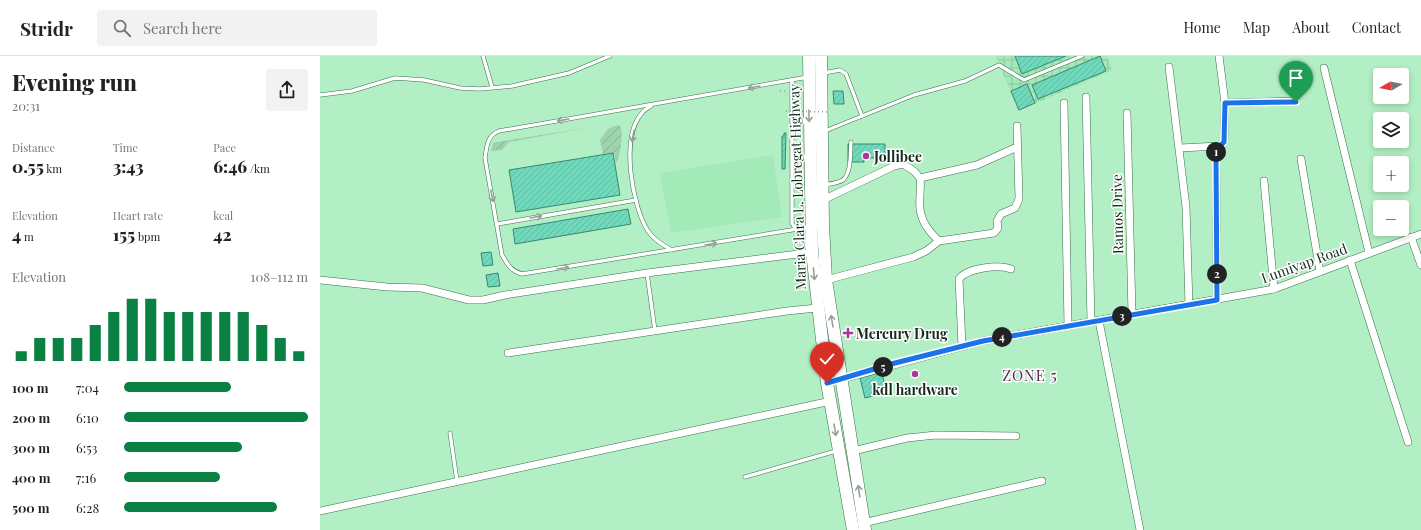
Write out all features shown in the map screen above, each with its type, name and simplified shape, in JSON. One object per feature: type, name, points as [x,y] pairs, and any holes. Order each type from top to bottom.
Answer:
[{"type":"highway","name":"Maria Clara L. Lobregat Highway","points":[[809,56],[815,75],[822,133],[823,200],[817,226]]},
{"type":"highway","name":"Maria Clara L. Lobregat Highway","points":[[821,56],[815,75],[818,251],[817,308],[827,383],[852,530]]},
{"type":"highway","name":"Maria Clara L. Lobregat Highway","points":[[818,251],[826,280],[864,527]]},
{"type":"street","points":[[1217,300],[1216,152],[1224,142],[1225,103],[1219,56]]},
{"type":"street","points":[[1170,67],[1174,115],[1180,148],[1186,207],[1189,304]]},
{"type":"street","points":[[1324,68],[1369,253]]},
{"type":"street","points":[[1086,97],[1091,322]]},
{"type":"street","points":[[1225,103],[1296,102]]},
{"type":"street","points":[[1064,103],[1068,326]]},
{"type":"street","name":"Ramos Drive","points":[[1127,113],[1132,314]]},
{"type":"street","points":[[826,280],[913,257],[926,252],[940,241],[989,235],[997,231],[997,221],[1000,214],[1015,208],[1019,199],[1017,126]]},
{"type":"street","points":[[1180,148],[1220,146]]},
{"type":"street","points":[[920,178],[977,164],[1017,147]]},
{"type":"street","points":[[1301,159],[1320,272]]},
{"type":"street","points":[[823,200],[900,164],[907,166],[920,178],[920,209],[922,220],[932,234],[940,241]]},
{"type":"street","points":[[1264,181],[1274,289]]},
{"type":"street","name":"Lumiyap Road","points":[[827,383],[962,346],[1274,289],[1421,234]]},
{"type":"street","points":[[1411,237],[1421,265]]},
{"type":"street","points":[[320,280],[387,287],[422,288],[469,300],[483,300],[505,295],[647,273],[818,251]]},
{"type":"street","points":[[1350,260],[1408,442]]},
{"type":"street","points":[[962,346],[959,279],[967,272],[998,266],[1011,269]]},
{"type":"street","points":[[508,353],[787,311],[817,308]]},
{"type":"street","points":[[1099,321],[1140,530]]},
{"type":"street","points":[[320,511],[830,401]]},
{"type":"street","points":[[853,451],[907,438],[936,435],[1016,436]]},
{"type":"street","points":[[864,527],[1042,482]]},
{"type":"lane","points":[[483,56],[492,87]]},
{"type":"lane","points":[[320,95],[362,89],[384,80],[395,78],[424,80],[460,88],[512,86],[569,73],[610,56]]},
{"type":"lane","points":[[822,133],[914,95],[965,80],[999,65],[1024,80],[1082,56]]},
{"type":"lane","points":[[817,226],[522,274],[515,272],[509,267],[502,255],[485,158],[487,144],[491,135],[499,131],[653,105],[840,70],[846,74],[862,116]]},
{"type":"lane","points":[[792,80],[792,223],[796,230]]},
{"type":"lane","points":[[653,105],[642,113],[635,125],[630,147],[632,180],[636,200],[648,231],[661,244],[673,250]]},
{"type":"lane","points":[[823,186],[842,181],[845,178],[849,164],[851,142]]},
{"type":"lane","points":[[497,224],[636,200]]},
{"type":"lane","points":[[647,273],[655,332]]},
{"type":"lane","points":[[450,433],[457,481]]},
{"type":"lane","points":[[745,477],[839,450]]},
{"type":"path","points":[[780,92],[785,91],[786,95]]},
{"type":"path","points":[[786,111],[829,112]]},
{"type":"shaded area","points":[[996,56],[1107,56],[1112,70],[1018,111]]},
{"type":"shaded area","points":[[617,125],[620,126],[622,139],[619,156],[616,163],[614,153],[603,154],[600,140],[608,129]]},
{"type":"shaded area","points":[[592,127],[509,142],[502,150],[491,151],[493,143],[497,142]]},
{"type":"shaded area","points":[[773,155],[782,217],[671,233],[660,173]]},
{"type":"building","points":[[1015,56],[1066,56],[1022,74]]},
{"type":"building","points":[[1100,56],[1106,71],[1038,99],[1032,85]]},
{"type":"building","points":[[1027,84],[1035,103],[1019,110],[1011,91]]},
{"type":"building","points":[[833,91],[843,91],[844,104],[834,104]]},
{"type":"building","points":[[784,133],[786,133],[785,169],[782,169],[782,136],[784,136]]},
{"type":"building","points":[[848,144],[885,144],[885,155],[876,155],[876,158],[864,158],[864,162],[848,162]]},
{"type":"building","points":[[613,153],[620,195],[516,212],[509,170]]},
{"type":"building","points":[[628,209],[631,224],[515,244],[513,229]]},
{"type":"building","points":[[491,252],[493,265],[483,266],[481,253]]},
{"type":"building","points":[[498,273],[500,286],[488,287],[486,275]]},
{"type":"building","points":[[882,372],[886,393],[865,398],[860,378]]},
{"type":"place","name":"Jollibee","points":[[866,156]]},
{"type":"place","name":"Mercury Drug","points":[[848,333]]},
{"type":"place","name":"kdl hardware","points":[[915,374]]},
{"type":"district","name":"ZONE 5","points":[[1030,375]]},
{"type":"route","points":[[827,383],[891,364],[983,341],[1217,300],[1216,152],[1224,142],[1225,103],[1296,102]]}]
